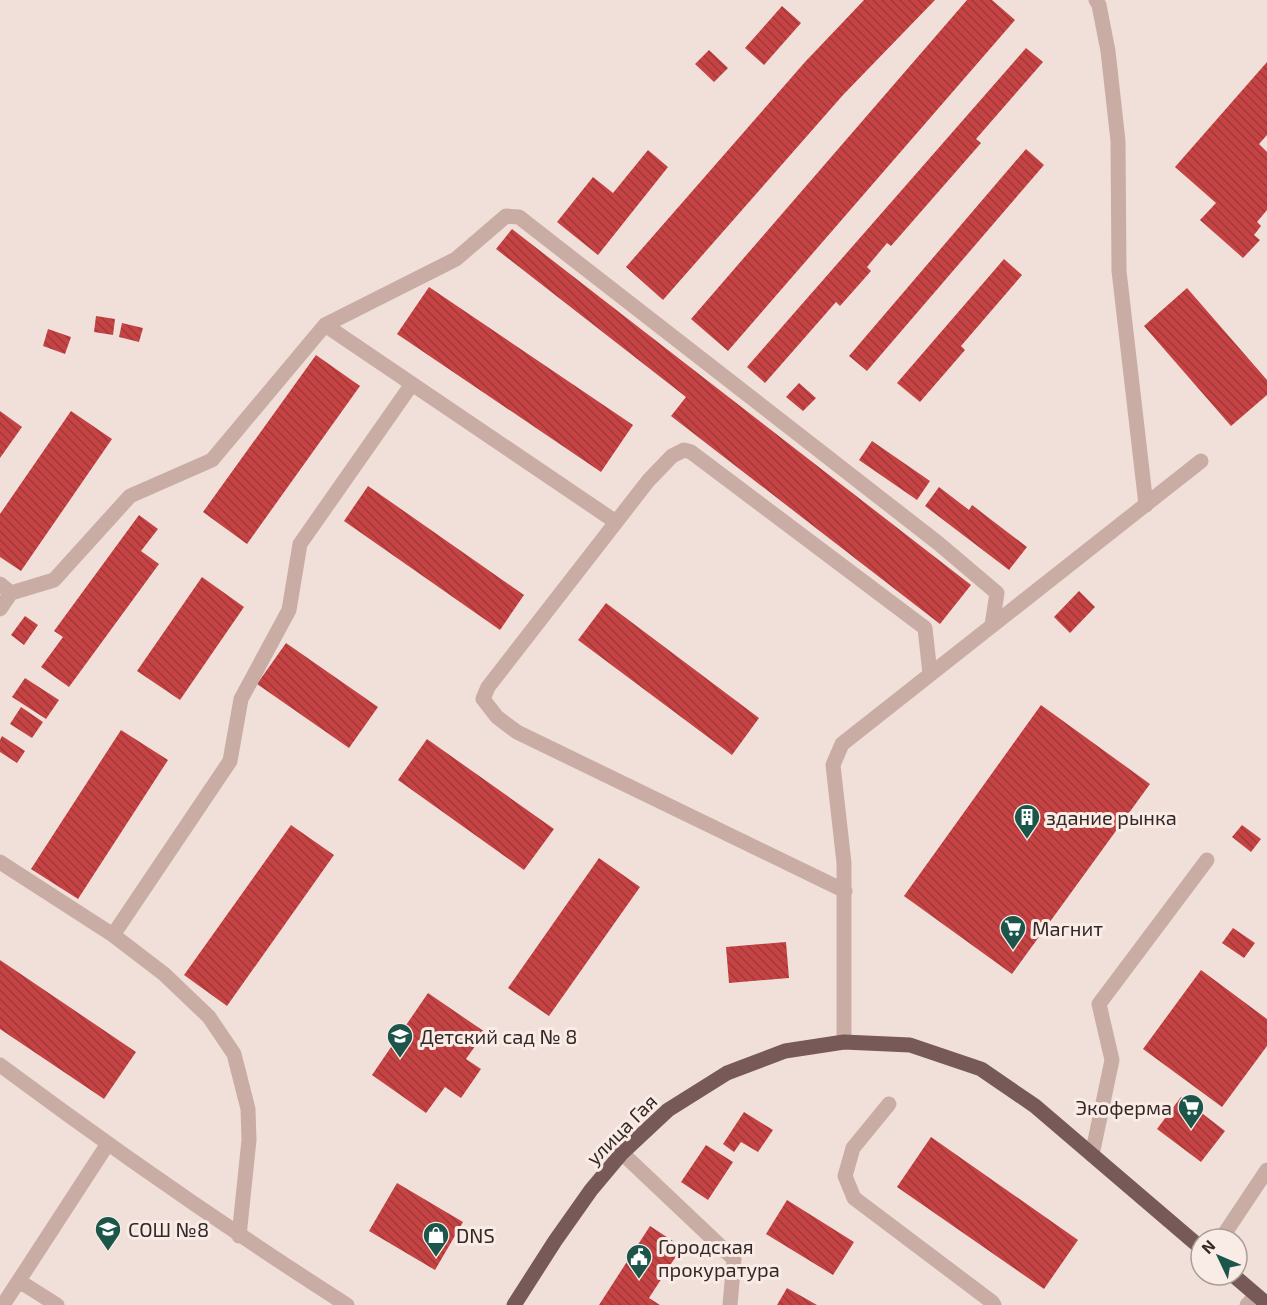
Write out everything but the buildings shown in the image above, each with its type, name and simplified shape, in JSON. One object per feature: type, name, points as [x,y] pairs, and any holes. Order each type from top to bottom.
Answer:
[{"type":"main road","name":"улица Гая","points":[[514,1305],[591,1190],[621,1153],[668,1110],[727,1073],[785,1051],[844,1042],[910,1045],[981,1069],[1035,1106],[1189,1238]]},
{"type":"main road","points":[[1244,1287],[1257,1301]]},
{"type":"street","points":[[1096,0],[1108,51],[1118,141],[1119,271],[1146,505]]},
{"type":"street","points":[[0,609],[5,588],[54,580],[130,496],[212,460],[325,325],[456,259],[506,216],[519,217],[938,543],[997,593],[992,625]]},
{"type":"street","points":[[325,325],[616,522]]},
{"type":"street","points":[[113,935],[230,761],[241,699],[289,610],[300,544],[412,384]]},
{"type":"street","points":[[844,891],[517,732],[497,717],[483,699],[488,687],[648,481],[672,456],[684,450],[691,452],[925,628],[930,674]]},
{"type":"street","points":[[844,1042],[844,863],[833,765],[837,752],[842,744],[1201,461]]},
{"type":"street","points":[[1092,1155],[1112,1060],[1099,1004],[1207,860]]},
{"type":"street","points":[[0,862],[113,935],[164,974],[209,1017],[234,1054],[248,1109],[249,1140],[239,1236]]},
{"type":"street","points":[[0,1065],[107,1145],[239,1236],[347,1305]]},
{"type":"street","points":[[889,1104],[853,1148],[845,1176],[854,1198],[994,1305]]},
{"type":"street","points":[[3,1305],[107,1145]]},
{"type":"street","points":[[621,1153],[734,1260],[730,1305]]},
{"type":"street","points":[[1229,1227],[1267,1170]]},
{"type":"street","points":[[19,1281],[57,1305]]},
{"type":"place","name":"здание рынка","points":[[1027,840]]},
{"type":"place","name":"Магнит","points":[[1013,951]]},
{"type":"place","name":"Детский сад № 8","points":[[400,1059]]},
{"type":"place","name":"Экоферма","points":[[1191,1130]]},
{"type":"place","name":"СОШ №8","points":[[108,1252]]},
{"type":"place","name":"DNS","points":[[436,1258]]},
{"type":"place","name":"Городская прокуратура","points":[[639,1280]]}]
